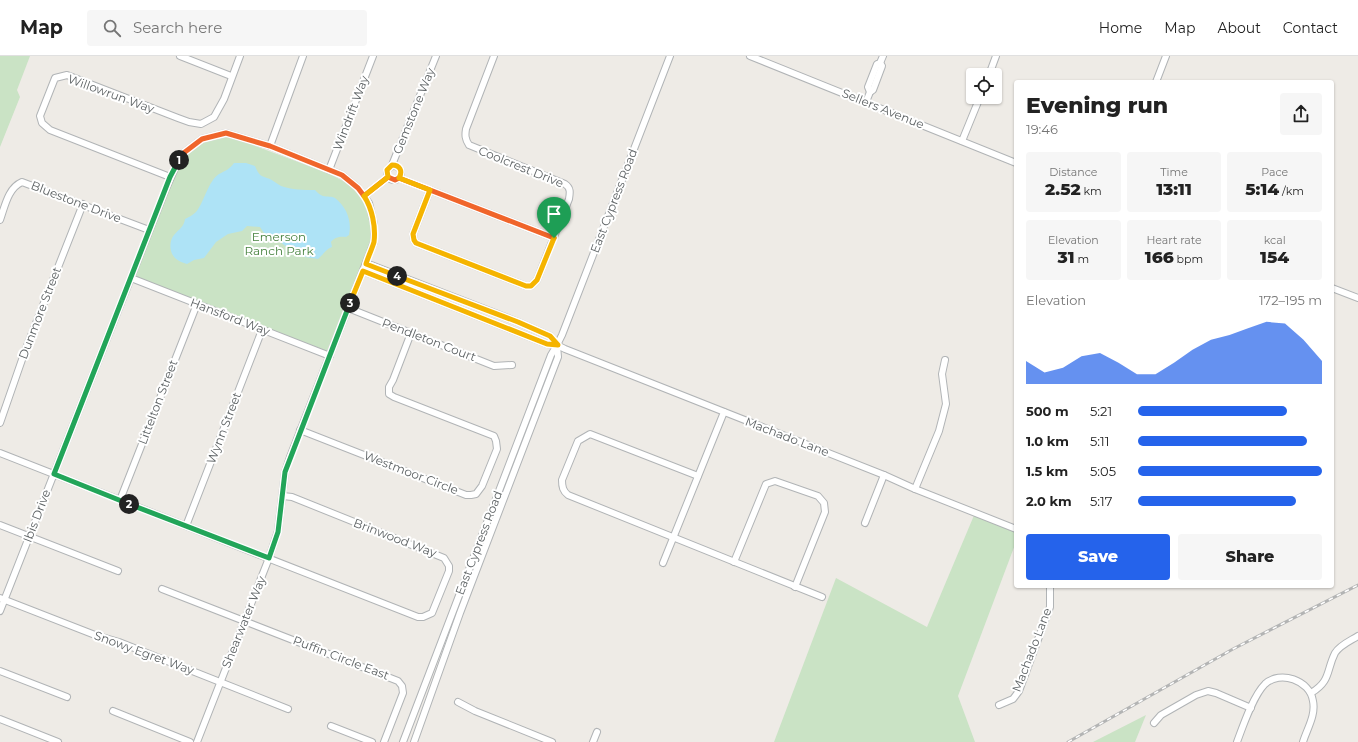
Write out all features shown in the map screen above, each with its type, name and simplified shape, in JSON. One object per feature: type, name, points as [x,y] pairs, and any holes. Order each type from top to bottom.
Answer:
[{"type":"street","points":[[180,56],[232,76]]},
{"type":"street","name":"Willowrun Way","points":[[170,177],[50,130],[42,123],[40,116],[55,78],[67,75],[178,118],[201,124],[214,117],[224,99],[240,56]]},
{"type":"street","points":[[270,146],[303,56]]},
{"type":"street","name":"Windrift Way","points":[[330,170],[374,56]]},
{"type":"street","name":"Gemstone Way","points":[[392,165],[436,56]]},
{"type":"street","name":"Coolcrest Drive","points":[[494,56],[466,128],[466,142],[469,145],[568,186],[570,190],[570,200],[554,238]]},
{"type":"street","name":"East Cypress Road","points":[[403,742],[551,355],[558,345],[670,56]]},
{"type":"street","name":"Sellers Avenue","points":[[750,56],[1014,162]]},
{"type":"street","points":[[866,102],[870,92],[873,90],[882,66],[880,63],[882,56]]},
{"type":"street","points":[[992,68],[996,56]]},
{"type":"street","points":[[1157,80],[1166,56]]},
{"type":"street","points":[[962,141],[977,104]]},
{"type":"street","name":"Ibis Drive","points":[[0,611],[2,599],[54,474],[170,177],[181,155],[202,139],[226,133],[270,146]]},
{"type":"street","name":"Shearwater Way","points":[[197,742],[278,532],[285,472],[374,242],[374,224],[369,203],[358,188],[342,175],[270,146]]},
{"type":"street","points":[[388,177],[387,170],[392,165],[397,166],[400,169],[401,173],[399,178]]},
{"type":"street","points":[[388,177],[395,180],[399,178],[430,190],[554,238],[537,280],[531,286],[526,286],[416,243],[413,234],[430,190]]},
{"type":"street","points":[[364,196],[388,177]]},
{"type":"street","name":"Bluestone Drive","points":[[0,220],[12,190],[16,184],[22,182],[149,230]]},
{"type":"street","name":"Dunmore Street","points":[[0,423],[25,351],[82,204]]},
{"type":"street","points":[[366,264],[518,322],[550,336],[558,345]]},
{"type":"street","points":[[363,271],[547,344],[558,345]]},
{"type":"street","name":"Hansford Way","points":[[130,278],[330,356]]},
{"type":"street","points":[[1334,289],[1358,298]]},
{"type":"street","name":"Littelton Street","points":[[120,500],[197,304]]},
{"type":"street","name":"Pendleton Court","points":[[348,308],[494,366],[512,365]]},
{"type":"street","name":"Wynn Street","points":[[186,526],[262,330]]},
{"type":"street","name":"Westmoor Circle","points":[[300,430],[466,495],[471,495],[480,491],[497,449],[494,436],[389,394],[389,387],[411,333]]},
{"type":"street","name":"East Cypress Road","points":[[414,742],[460,612],[558,357],[558,345]]},
{"type":"street","name":"Machado Lane","points":[[558,345],[564,350],[884,475],[915,489],[1014,528]]},
{"type":"street","points":[[915,489],[939,431],[946,404],[942,374],[945,360]]},
{"type":"street","points":[[664,563],[724,412]]},
{"type":"street","points":[[698,476],[590,434],[578,441],[562,480],[564,492],[568,496],[822,598]]},
{"type":"street","points":[[0,453],[269,558]]},
{"type":"street","points":[[865,523],[884,475]]},
{"type":"street","points":[[734,562],[766,484],[775,481],[818,496],[824,502],[825,512],[795,587]]},
{"type":"street","name":"Brinwood Way","points":[[269,558],[418,617],[424,617],[432,613],[449,571],[448,562],[441,556],[292,497],[283,496]]},
{"type":"street","points":[[0,525],[118,571]]},
{"type":"street","name":"Machado Lane","points":[[999,705],[1013,699],[1019,691],[1050,607],[1050,588]]},
{"type":"street","name":"Puffin Circle East","points":[[162,589],[398,681],[402,686],[403,693],[384,742]]},
{"type":"street","name":"Snowy Egret Way","points":[[2,599],[288,709]]},
{"type":"street","points":[[1311,693],[1320,688],[1325,681],[1336,653],[1343,644],[1358,636]]},
{"type":"street","points":[[0,671],[67,698]]},
{"type":"street","points":[[1236,742],[1258,693],[1264,685],[1270,680],[1291,678],[1303,684],[1311,693],[1314,706],[1313,715],[1303,742]]},
{"type":"street","points":[[1154,723],[1161,715],[1196,695],[1208,691],[1251,708]]},
{"type":"street","points":[[458,702],[475,711],[552,742]]},
{"type":"street","points":[[113,711],[190,742]]},
{"type":"street","points":[[0,718],[58,742]]},
{"type":"street","points":[[331,726],[372,742]]},
{"type":"street","points":[[593,742],[597,732]]},
{"type":"green space","points":[[0,56],[30,56],[17,90],[20,97],[0,147]]},
{"type":"green space","name":"Emerson Ranch Park","points":[[225,137],[242,141],[328,173],[347,183],[364,200],[371,222],[370,246],[327,351],[137,279],[135,270],[184,155],[205,141]]},
{"type":"green space","points":[[975,513],[1014,526],[1014,547],[958,696],[975,742],[774,742],[836,578],[927,627]]},
{"type":"green space","points":[[1146,715],[1135,742],[1093,742]]},
{"type":"water","points":[[234,163],[246,163],[255,166],[261,175],[281,186],[293,189],[315,190],[323,196],[335,198],[343,206],[348,215],[350,225],[349,235],[334,239],[331,242],[332,247],[318,259],[299,256],[272,236],[264,233],[260,227],[247,226],[242,231],[228,234],[216,242],[204,258],[194,260],[187,264],[178,260],[173,256],[171,250],[172,237],[182,226],[185,219],[194,214],[199,208],[215,177]]},
{"type":"railway","points":[[1068,742],[1233,649],[1358,585]]},
{"type":"route","points":[[554,238],[430,190],[399,178],[392,180],[388,177],[364,196],[358,188],[342,175],[270,146],[226,133],[202,139],[181,155],[170,177],[54,474],[269,558],[278,532],[285,472],[363,271],[547,344],[558,345],[550,336],[518,322],[366,264],[374,242],[374,224],[369,203],[364,196],[388,177],[386,173],[388,168],[392,165],[399,167],[401,171],[399,178],[411,182],[430,190],[413,234],[416,243],[526,286],[531,286],[537,280],[554,238]]}]
